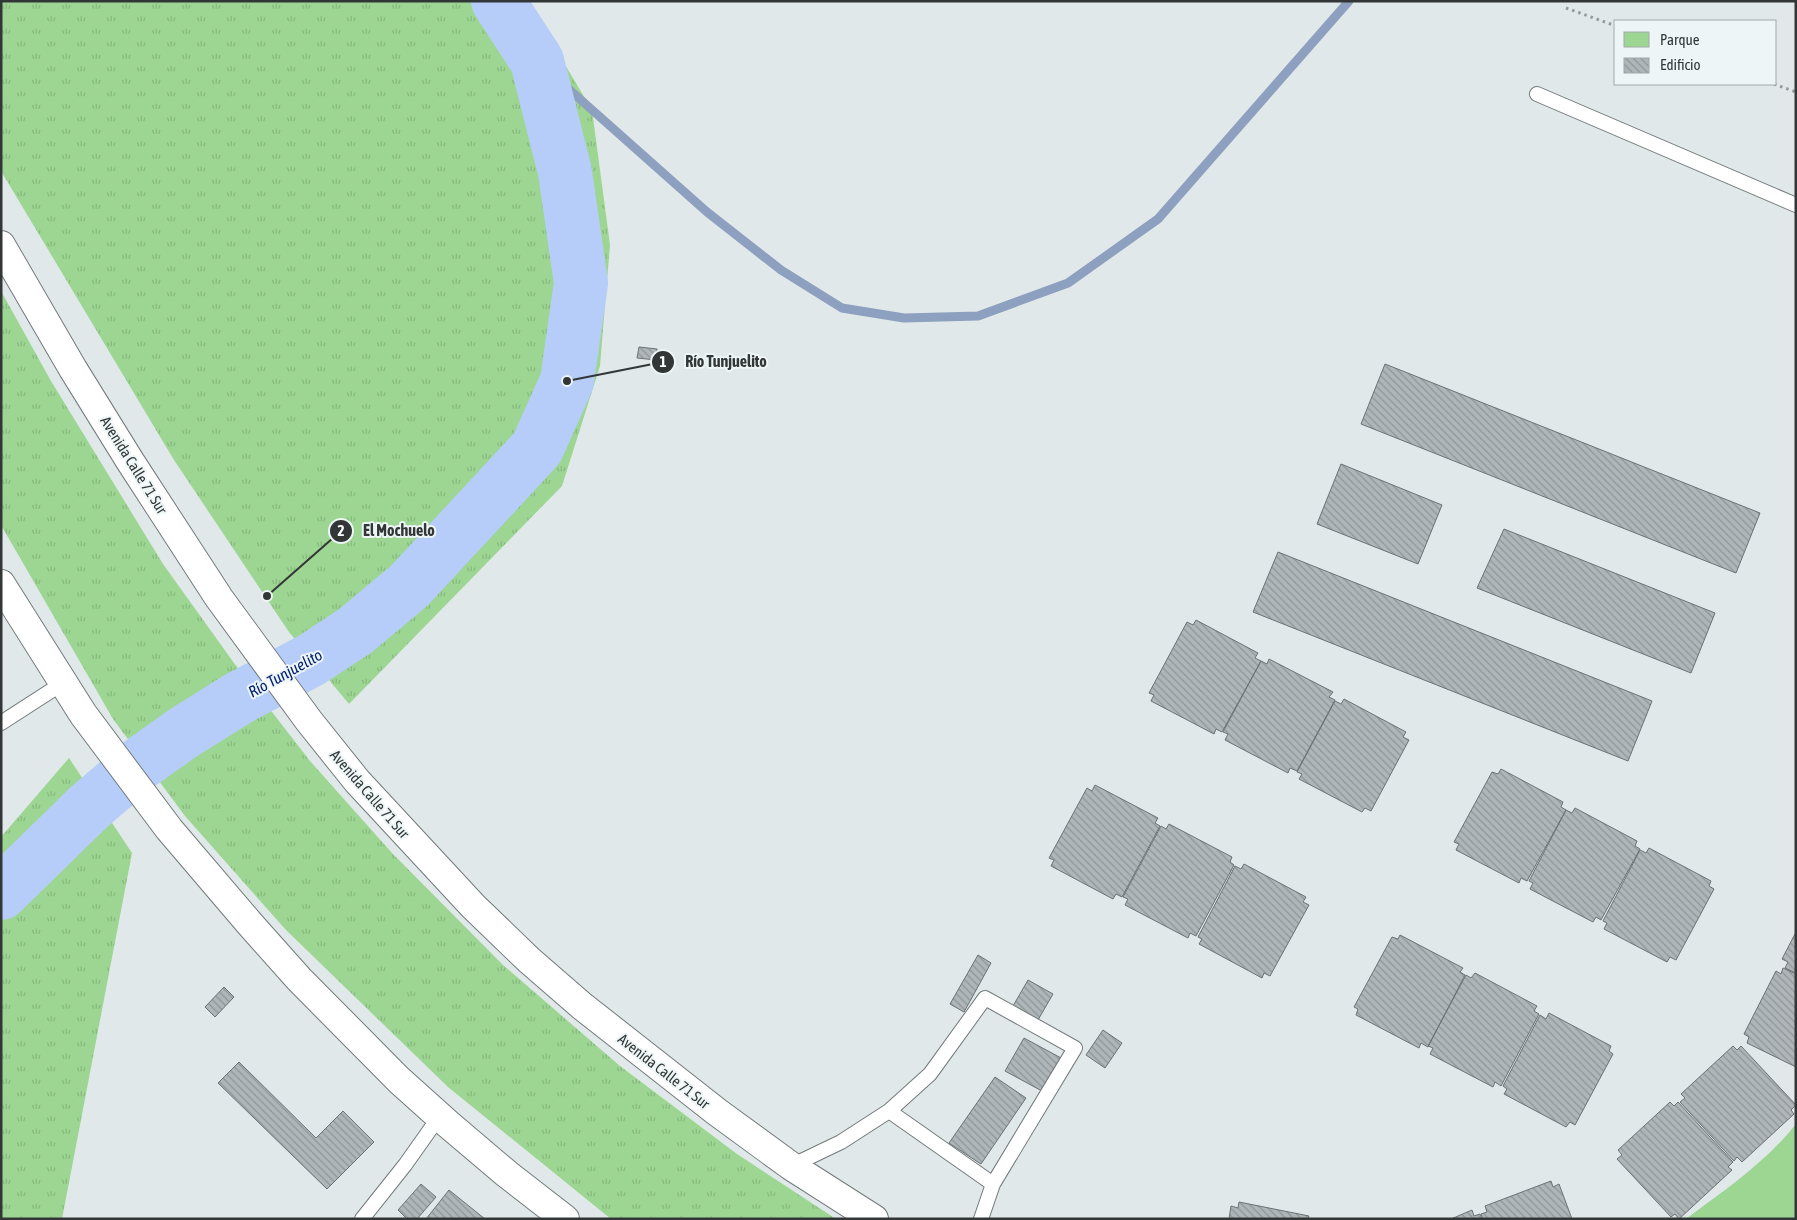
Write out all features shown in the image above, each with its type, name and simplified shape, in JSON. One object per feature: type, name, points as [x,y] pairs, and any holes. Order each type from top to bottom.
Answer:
[{"type":"highway","name":"Avenida Calle 71 Sur","points":[[1,245],[84,386],[219,598],[309,721],[356,781],[473,906],[582,1006],[717,1112],[791,1166],[874,1219]]},
{"type":"highway","points":[[1,584],[83,714],[169,830],[250,924],[299,978],[398,1080],[439,1117],[565,1219]]},
{"type":"lane","points":[[1537,94],[1796,205]]},
{"type":"lane","points":[[1,723],[63,683]]},
{"type":"lane","points":[[791,1166],[841,1142],[889,1111],[930,1074],[986,998],[1075,1048],[993,1184],[981,1219]]},
{"type":"lane","points":[[889,1111],[993,1184]]},
{"type":"lane","points":[[362,1219],[405,1165],[439,1117]]},
{"type":"path","points":[[1566,8],[1614,25]]},
{"type":"path","points":[[1777,85],[1796,92]]},
{"type":"green space","points":[[1,1],[527,1],[592,110],[610,245],[600,366],[562,486],[349,704],[289,632],[174,460],[1,171]]},
{"type":"green space","points":[[1,291],[51,381],[163,564],[234,663],[310,761],[392,853],[503,965],[620,1066],[737,1154],[836,1219],[611,1219],[448,1087],[286,930],[185,816],[113,719],[1,525]]},
{"type":"green space","points":[[69,758],[132,853],[62,1219],[1,1219],[1,837]]},
{"type":"green space","points":[[1796,1124],[1796,1219],[1686,1219],[1772,1151]]},
{"type":"building","points":[[639,347],[657,349],[656,360],[637,358]]},
{"type":"building","points":[[1385,364],[1760,513],[1736,573],[1361,424]]},
{"type":"building","points":[[1341,464],[1442,505],[1418,564],[1317,524]]},
{"type":"building","points":[[1504,529],[1715,613],[1691,673],[1477,588]]},
{"type":"building","points":[[1278,552],[1652,701],[1628,761],[1253,612]]},
{"type":"building","points":[[1196,620],[1258,653],[1255,658],[1261,661],[1222,732],[1216,729],[1214,734],[1151,701],[1154,695],[1149,693],[1187,622],[1193,625]]},
{"type":"building","points":[[1269,659],[1333,692],[1329,697],[1335,700],[1297,771],[1290,768],[1288,773],[1225,740],[1228,734],[1223,732],[1261,661],[1267,664]]},
{"type":"building","points":[[1344,699],[1406,732],[1403,737],[1409,740],[1371,811],[1365,808],[1362,812],[1299,779],[1302,774],[1297,772],[1335,701],[1341,704]]},
{"type":"building","points":[[1501,769],[1563,802],[1561,807],[1566,810],[1527,881],[1521,878],[1519,883],[1456,850],[1459,844],[1454,842],[1492,772],[1498,774]]},
{"type":"building","points":[[1095,785],[1158,818],[1155,823],[1160,826],[1122,897],[1116,894],[1113,899],[1051,866],[1054,860],[1049,858],[1087,788],[1092,791]]},
{"type":"building","points":[[1575,808],[1637,841],[1635,846],[1640,849],[1601,920],[1596,917],[1593,922],[1530,889],[1533,883],[1529,881],[1566,810],[1572,813]]},
{"type":"building","points":[[1169,824],[1232,857],[1230,862],[1234,865],[1196,936],[1190,933],[1188,938],[1125,905],[1128,899],[1123,897],[1161,826],[1166,829]]},
{"type":"building","points":[[1649,848],[1711,881],[1709,886],[1714,889],[1676,960],[1670,957],[1667,962],[1604,929],[1607,923],[1603,921],[1640,850],[1646,853]]},
{"type":"building","points":[[1244,864],[1306,897],[1303,902],[1309,905],[1270,976],[1264,973],[1262,978],[1199,944],[1202,939],[1198,937],[1235,866],[1241,869]]},
{"type":"building","points":[[1796,932],[1796,973],[1785,968],[1788,962],[1782,959]]},
{"type":"building","points":[[1400,935],[1463,968],[1460,972],[1465,975],[1428,1047],[1421,1043],[1419,1048],[1356,1015],[1358,1009],[1354,1007],[1392,937],[1398,939]]},
{"type":"building","points":[[978,955],[991,963],[964,1012],[950,1004]]},
{"type":"building","points":[[1783,968],[1796,974],[1796,1067],[1747,1043],[1749,1037],[1744,1034],[1776,971],[1781,974]]},
{"type":"building","points":[[1475,973],[1537,1006],[1534,1011],[1539,1014],[1501,1086],[1495,1082],[1493,1087],[1430,1054],[1433,1048],[1428,1046],[1466,975],[1471,978]]},
{"type":"building","points":[[1028,980],[1053,994],[1038,1020],[1013,1006]]},
{"type":"building","points":[[224,987],[234,997],[215,1017],[205,1007]]},
{"type":"building","points":[[1549,1013],[1611,1046],[1609,1051],[1613,1054],[1575,1125],[1570,1122],[1566,1127],[1504,1094],[1507,1089],[1503,1086],[1540,1015],[1546,1019]]},
{"type":"building","points":[[1103,1030],[1122,1043],[1105,1068],[1086,1055]]},
{"type":"building","points":[[1024,1038],[1061,1058],[1042,1091],[1005,1071]]},
{"type":"building","points":[[1733,1046],[1737,1050],[1741,1046],[1796,1105],[1791,1110],[1794,1114],[1742,1162],[1737,1157],[1734,1161],[1680,1102],[1685,1098],[1681,1094]]},
{"type":"building","points":[[239,1062],[316,1138],[343,1111],[374,1142],[327,1189],[218,1083]]},
{"type":"building","points":[[995,1077],[1026,1098],[981,1164],[949,1143]]},
{"type":"building","points":[[1670,1102],[1674,1106],[1678,1102],[1733,1162],[1728,1167],[1732,1170],[1679,1219],[1675,1214],[1671,1217],[1617,1159],[1622,1155],[1618,1150]]},
{"type":"building","points":[[1551,1181],[1553,1187],[1559,1184],[1572,1219],[1483,1219],[1481,1214],[1487,1212],[1485,1206]]},
{"type":"building","points":[[421,1184],[436,1197],[417,1219],[407,1219],[398,1210]]},
{"type":"building","points":[[449,1190],[485,1219],[426,1219]]},
{"type":"building","points":[[1239,1202],[1309,1216],[1308,1219],[1229,1219],[1231,1206],[1238,1208]]},
{"type":"building","points":[[1472,1210],[1474,1216],[1480,1214],[1482,1219],[1451,1219]]},
{"type":"waterway","name":"Río Tunjuelito","points":[[1,893],[89,807],[138,765],[183,733],[239,698],[311,660],[355,631],[409,586],[537,448],[567,381],[581,283],[565,172],[537,61],[498,1]]},
{"type":"waterway","points":[[537,61],[707,212],[781,270],[842,308],[904,318],[978,316],[1068,283],[1158,219],[1349,1]]},
{"type":"place","name":"Río Tunjuelito","points":[[567,381]]},
{"type":"place","name":"El Mochuelo","points":[[267,596]]}]
